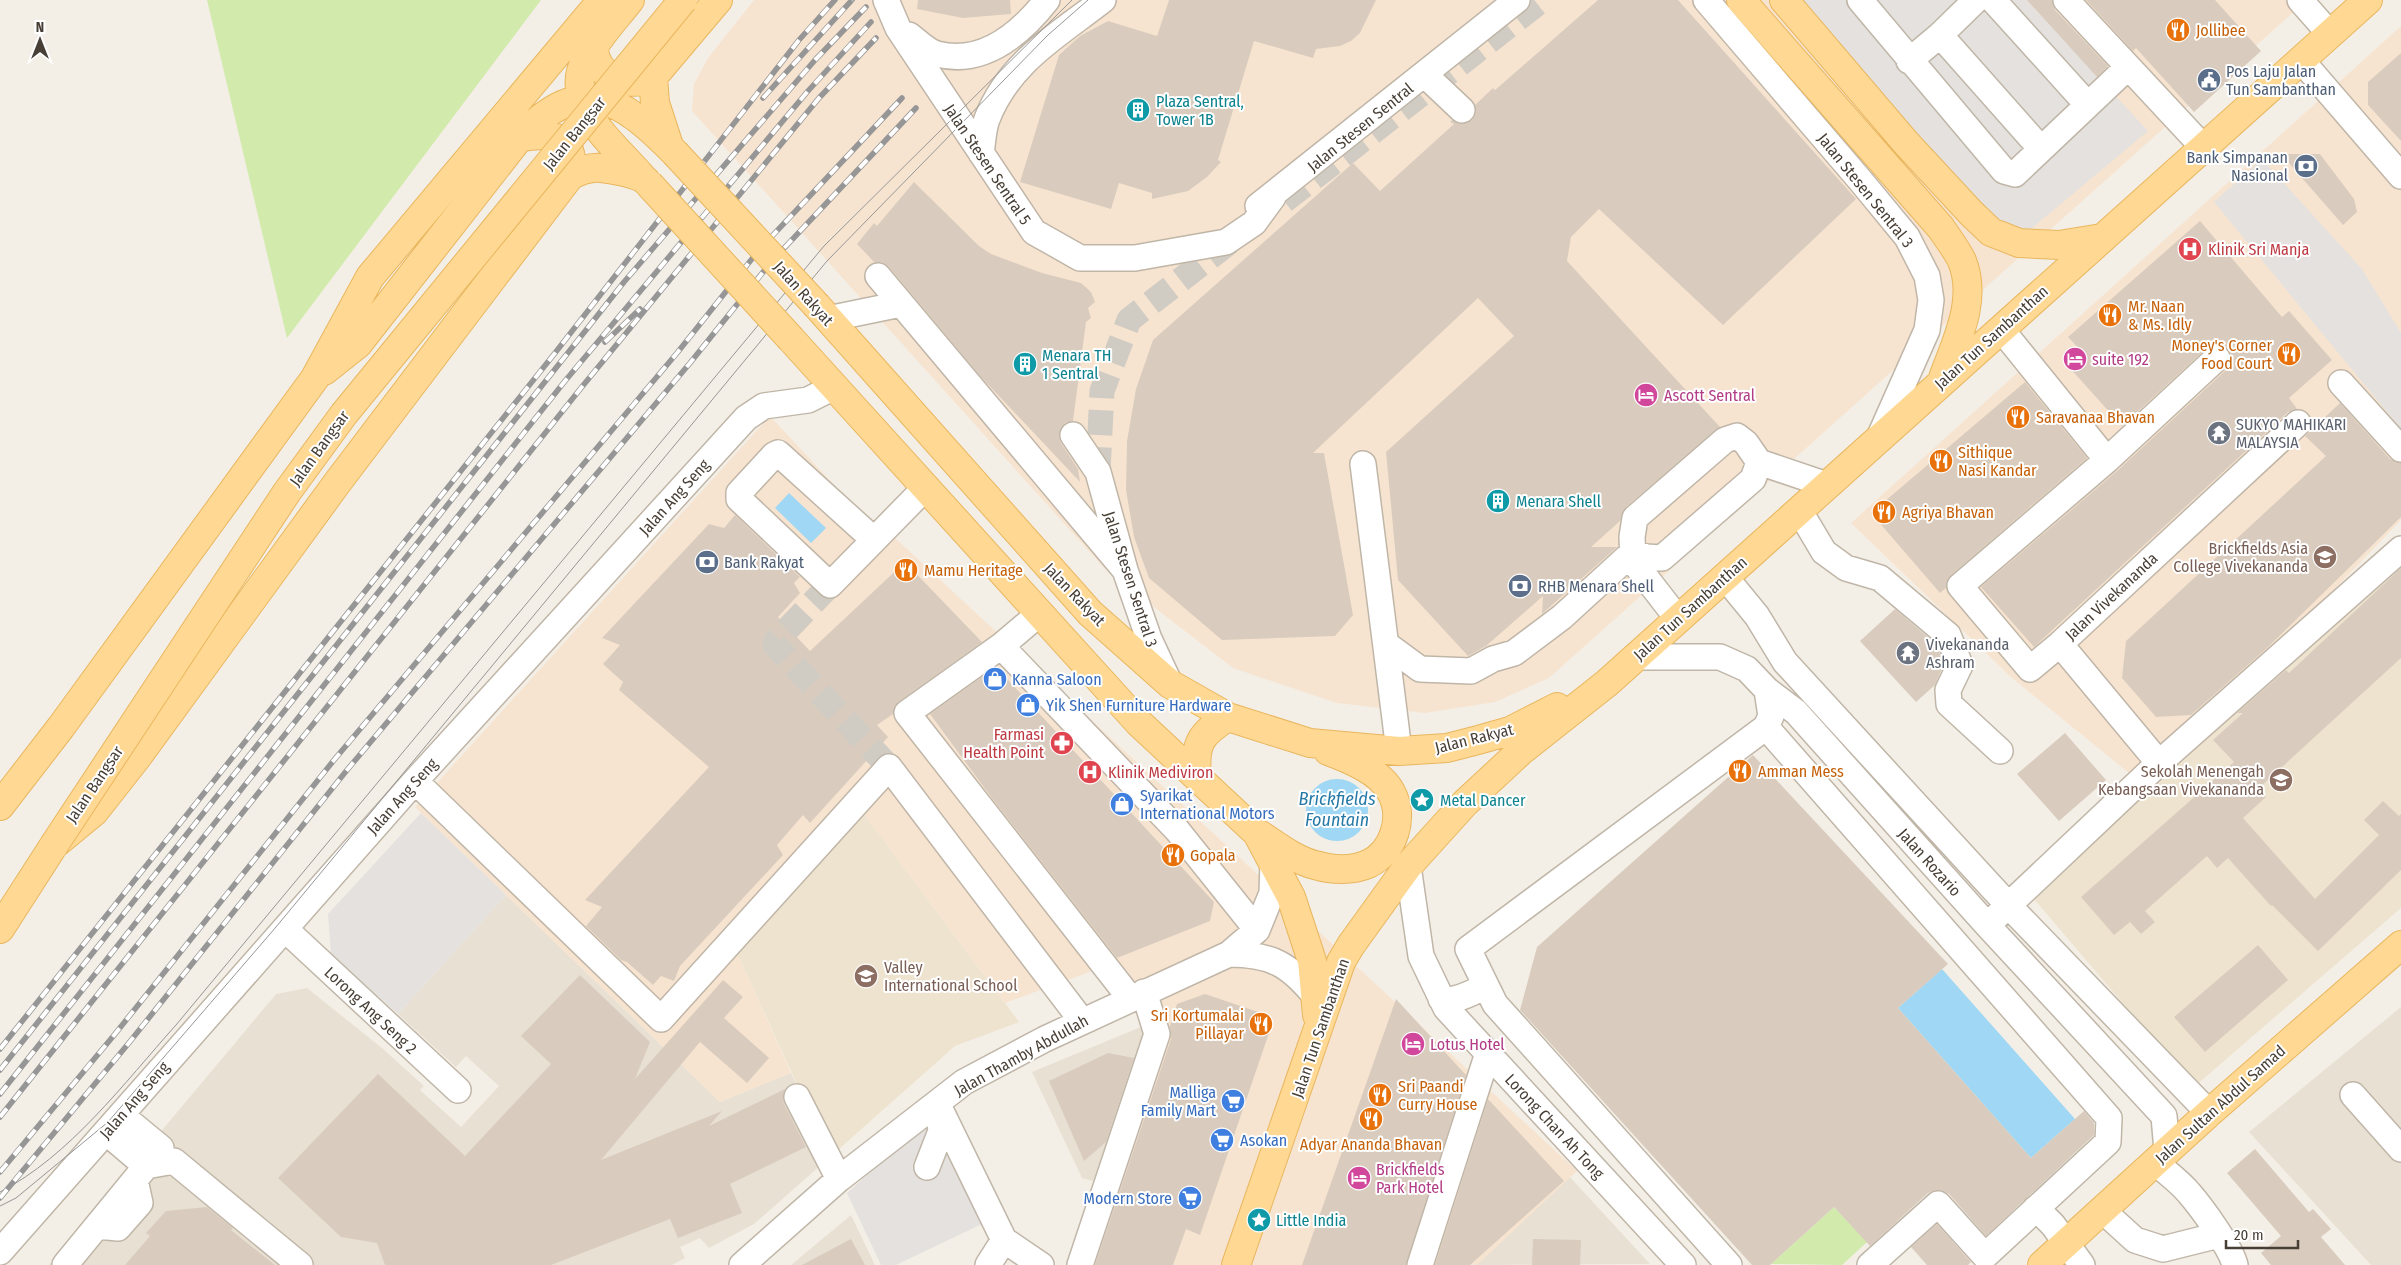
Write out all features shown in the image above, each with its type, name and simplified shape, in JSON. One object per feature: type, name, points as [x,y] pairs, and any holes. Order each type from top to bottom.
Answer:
[{"type":"main road","points":[[0,806],[61,728],[315,378],[370,277],[602,0]]},
{"type":"main road","points":[[630,0],[585,60],[581,78],[580,99],[592,121],[1139,723],[1257,833],[1302,860],[1333,868],[1350,868],[1369,864],[1382,854],[1393,839],[1398,823],[1391,790],[1376,776],[1358,764],[1310,743]]},
{"type":"main road","name":"Jalan Bangsar","points":[[0,929],[282,500],[344,414],[683,0]]},
{"type":"main road","points":[[594,48],[598,65],[606,74],[613,78],[645,81],[654,77],[718,0]]},
{"type":"main road","points":[[1741,0],[1941,228],[1962,262],[1968,297],[1964,320],[1941,382]]},
{"type":"main road","points":[[1784,0],[1907,144],[1991,232],[2019,243],[2059,245],[2102,238]]},
{"type":"main road","name":"Jalan Tun Sambanthan","points":[[1239,1264],[1341,962],[1408,866],[1465,803],[1521,751],[1607,683],[2368,0]]},
{"type":"main road","points":[[654,77],[655,104],[673,150]]},
{"type":"main road","name":"Jalan Rakyat","points":[[580,99],[594,98],[610,101],[624,109],[673,150],[823,313],[1090,613],[1170,684],[1228,717],[1310,743],[1399,751],[1447,748],[1510,731],[1607,683]]},
{"type":"main road","points":[[315,378],[358,344],[519,138],[548,112],[580,99]]},
{"type":"main road","points":[[519,138],[540,134],[558,139],[569,148],[572,157],[570,176]]},
{"type":"main road","points":[[54,845],[94,812],[138,756],[337,483],[570,176],[582,170],[600,168],[645,180]]},
{"type":"main road","points":[[1197,777],[1195,754],[1201,738],[1210,728],[1228,717]]},
{"type":"main road","points":[[1257,833],[1291,897],[1312,961],[1318,1032]]},
{"type":"main road","name":"Jalan Sultan Abdul Samad","points":[[2042,1265],[2208,1113],[2401,945]]},
{"type":"street","name":"Jalan Stesen Sentral 5","points":[[886,0],[898,28],[1034,232],[1080,258],[1134,258],[1197,246]]},
{"type":"street","points":[[898,28],[936,54],[970,56],[1001,44],[1029,22],[1047,0]]},
{"type":"street","points":[[981,153],[986,121],[998,93],[1020,64],[1103,0]]},
{"type":"street","name":"Jalan Stesen Sentral","points":[[1197,246],[1273,197],[1517,0]]},
{"type":"street","name":"Jalan Stesen Sentral 3","points":[[1706,0],[1895,223],[1915,251],[1928,276],[1931,300],[1927,330],[1879,438]]},
{"type":"street","points":[[1909,61],[1976,0]]},
{"type":"street","points":[[1994,0],[2088,104]]},
{"type":"street","points":[[2066,0],[2203,147]]},
{"type":"street","points":[[2300,0],[2330,34]]},
{"type":"street","points":[[1869,4],[1909,61],[2004,171],[2015,174],[2128,67]]},
{"type":"street","points":[[1940,34],[2041,149]]},
{"type":"street","points":[[2301,60],[2401,176]]},
{"type":"street","points":[[1424,75],[1462,110]]},
{"type":"street","points":[[878,276],[1125,570]]},
{"type":"street","points":[[823,313],[901,304]]},
{"type":"street","points":[[2001,329],[2107,460]]},
{"type":"street","points":[[2060,644],[2030,669],[1960,586],[2107,460],[2217,358]]},
{"type":"street","points":[[2341,384],[2401,449]]},
{"type":"street","name":"Jalan Ang Seng","points":[[0,1252],[415,781],[746,418],[764,406],[808,400],[834,387]]},
{"type":"street","name":"Jalan Vivekananda","points":[[2159,763],[2060,644],[2298,423]]},
{"type":"street","name":"Jalan Stesen Sentral 3","points":[[1073,435],[1098,472],[1125,570],[1149,639],[1170,684]]},
{"type":"street","points":[[1678,619],[1633,561],[1632,536],[1635,518],[1725,440],[1737,436],[1746,443],[1759,462],[1827,485]]},
{"type":"street","points":[[873,539],[778,453],[739,493],[739,499],[830,585],[926,487]]},
{"type":"street","points":[[1633,552],[1646,557],[1662,558],[1753,478],[1759,462]]},
{"type":"street","points":[[1363,464],[1399,751]]},
{"type":"street","points":[[1799,510],[1824,552],[1846,568],[1880,578],[1948,635],[1956,650],[1960,666],[1948,690],[1949,704],[2000,751]]},
{"type":"street","points":[[1987,925],[2159,763],[2401,549]]},
{"type":"street","points":[[1386,644],[1420,670],[1471,672],[1493,659],[1514,653],[1562,617],[1633,552]]},
{"type":"street","name":"Jalan Rozario","points":[[1725,577],[1757,616],[1784,662],[2009,906],[2208,1113]]},
{"type":"street","points":[[1040,613],[1001,646],[907,713],[1137,995],[1157,1034],[1080,1265]]},
{"type":"street","points":[[1001,646],[1177,830],[1257,930]]},
{"type":"street","name":"Jalan Rozario","points":[[1635,657],[1720,657],[1747,669],[1767,690],[1796,712],[1987,925],[2164,1116],[2161,1157]]},
{"type":"street","points":[[1729,1265],[1495,1004],[1468,949],[1766,728],[1771,716],[1767,690]]},
{"type":"street","points":[[1766,728],[2109,1118],[2108,1142],[2036,1208],[1988,1261],[1938,1204],[1870,1265]]},
{"type":"street","points":[[415,781],[661,1019],[889,767],[1082,1021]]},
{"type":"street","name":"Jalan Thamby Abdullah","points":[[742,1265],[838,1179],[964,1082],[1045,1038],[1229,954],[1257,930],[1272,893],[1273,861]]},
{"type":"street","name":"Lorong Chan Ah Tong","points":[[1408,866],[1421,956],[1446,1008],[1683,1265]]},
{"type":"street","name":"Lorong Ang Seng 2","points":[[284,929],[458,1090]]},
{"type":"street","name":"Jalan Thamby Abdullah","points":[[1229,954],[1251,954],[1282,963],[1303,981],[1316,997]]},
{"type":"street","points":[[1996,990],[2023,964]]},
{"type":"street","points":[[1441,999],[1454,999],[1486,986]]},
{"type":"street","points":[[1420,1265],[1488,1053]]},
{"type":"street","points":[[2353,1094],[2401,1149]]},
{"type":"street","points":[[797,1096],[838,1179]]},
{"type":"street","points":[[1564,1136],[1582,1102]]},
{"type":"street","points":[[927,1167],[941,1131],[937,1103]]},
{"type":"street","points":[[937,1103],[1004,1240],[1041,1265]]},
{"type":"street","points":[[65,1265],[161,1148],[113,1124]]},
{"type":"street","points":[[2161,1157],[2189,1192],[2219,1235],[2235,1265]]},
{"type":"street","points":[[140,1173],[174,1161],[300,1265]]},
{"type":"street","points":[[2036,1208],[2053,1225],[2082,1265]]},
{"type":"street","points":[[2102,1210],[2135,1240],[2163,1249],[2219,1235]]},
{"type":"street","points":[[988,1265],[1004,1240]]},
{"type":"shaded area","points":[[754,0],[2307,0],[1549,678],[1495,702],[1425,713],[1337,703],[1233,668],[1107,571],[692,111],[694,84],[708,58]]},
{"type":"shaded area","points":[[1788,0],[2027,0],[2148,131],[2026,233],[1996,227]]},
{"type":"shaded area","points":[[2401,26],[2401,520],[2145,786],[2012,678],[1851,523]]},
{"type":"shaded area","points":[[2262,159],[2362,269],[2401,333],[2401,429],[2214,202]]},
{"type":"shaded area","points":[[770,416],[887,542],[893,536],[1577,1171],[1477,1265],[1076,1265],[1160,1014],[957,789],[1092,971],[1005,1003],[860,809],[734,946],[791,1073],[720,1102],[415,807]]},
{"type":"shaded area","name":"Sekolah Menengah Kebangsaan Vivekananda","points":[[2401,563],[2401,908],[2194,1087],[2034,899],[2347,607]]},
{"type":"shaded area","name":"Valley International School","points":[[860,809],[1019,1022],[955,1046],[830,1157],[734,946]]},
{"type":"shaded area","points":[[421,813],[506,895],[398,1014],[331,954],[328,914]]},
{"type":"shaded area","points":[[506,895],[720,1102],[791,1073],[830,1157],[754,1224],[709,1248],[700,1238],[680,1247],[685,1258],[672,1265],[49,1265],[276,994],[307,988],[382,1048],[424,1086],[420,1090],[461,1127],[499,1086],[466,1056],[456,1067],[398,1014]]},
{"type":"shaded area","points":[[2401,1007],[2401,1265],[2371,1265],[2249,1132]]},
{"type":"shaded area","points":[[1148,1024],[1093,1181],[1082,1178],[1032,1072]]},
{"type":"shaded area","points":[[934,1116],[984,1223],[896,1265],[881,1265],[847,1193]]},
{"type":"shaded area","points":[[1569,1176],[1650,1264],[1470,1265]]},
{"type":"shaded area","points":[[851,1215],[875,1265],[791,1265]]},
{"type":"green space","points":[[207,0],[541,0],[287,338]]},
{"type":"green space","points":[[1834,1207],[1867,1242],[1842,1265],[1771,1264]]},
{"type":"water","points":[[789,493],[826,528],[811,543],[775,508]]},
{"type":"water","name":"Brickfields Fountain","points":[[1337,779],[1349,781],[1359,788],[1366,798],[1368,810],[1366,822],[1359,832],[1349,839],[1337,841],[1325,839],[1315,832],[1308,822],[1306,810],[1308,798],[1315,788],[1325,781]]},
{"type":"water","points":[[1942,969],[2075,1119],[2031,1158],[1898,1008]]},
{"type":"building","points":[[918,0],[1010,0],[1011,14],[963,18],[917,9]]},
{"type":"building","name":"Plaza Sentral, Tower 1B","points":[[1169,0],[1376,0],[1360,33],[1351,41],[1340,46],[1316,49],[1313,58],[1254,41],[1218,160],[1221,162],[1207,177],[1188,191],[1152,199],[1152,193],[1119,183],[1111,209],[1020,182],[1059,55],[1080,36],[1108,21],[1157,36]]},
{"type":"building","points":[[1598,0],[1678,0],[1856,199],[1723,325],[1599,209],[1571,237],[1567,261],[1720,427],[1626,507],[1620,521],[1591,547],[1617,547],[1542,614],[1543,596],[1486,646],[1468,656],[1398,580],[1386,452],[1514,336],[1478,298],[1313,453],[1324,453],[1353,615],[1335,636],[1222,640],[1149,578],[1134,537],[1126,490],[1127,441],[1136,389],[1153,340],[1353,163],[1380,191],[1454,124],[1450,122],[1452,120],[1459,124],[1472,120],[1476,113],[1475,105],[1493,88],[1495,90]]},
{"type":"building","points":[[2027,0],[2052,0],[2055,10],[2108,66],[2097,77]]},
{"type":"building","points":[[2086,0],[2215,0],[2261,51],[2194,112],[2136,48],[2133,51]]},
{"type":"building","points":[[2401,53],[2401,141],[2368,105],[2368,82]]},
{"type":"building","points":[[2281,154],[2320,154],[2354,199],[2357,212],[2343,225]]},
{"type":"building","name":"Menara TH 1 Sentral","points":[[914,182],[979,246],[991,254],[1042,273],[1081,283],[1091,292],[1095,302],[1088,308],[1091,318],[1086,322],[1073,421],[1065,423],[1059,436],[1061,443],[1078,469],[1080,482],[981,377],[889,267],[882,262],[874,262],[857,244],[874,223],[877,226]]},
{"type":"building","points":[[2200,221],[2282,317],[2289,311],[2332,360],[2289,398],[2297,409],[2288,412],[2034,647],[1981,587],[2117,471],[2227,369],[2231,362],[2231,354],[2227,348],[2214,344],[2208,347],[2122,426],[2068,366],[2083,353],[2068,337]]},
{"type":"building","points":[[2025,382],[2087,458],[1951,575],[1946,588],[1940,593],[1871,513]]},
{"type":"building","points":[[2340,403],[2390,459],[2401,463],[2401,517],[2266,649],[2191,715],[2156,717],[2122,678],[2126,641],[2326,456],[2305,436]]},
{"type":"building","points":[[735,515],[800,577],[794,583],[800,593],[778,617],[810,651],[905,562],[982,642],[898,702],[893,714],[877,725],[888,737],[810,823],[803,815],[777,845],[783,855],[680,966],[674,981],[661,976],[653,985],[627,962],[621,960],[586,926],[602,907],[585,900],[709,767],[619,690],[623,682],[603,664],[620,645],[602,638],[709,524],[724,528]]},
{"type":"building","points":[[2401,568],[2401,658],[2258,789],[2266,797],[2243,818],[2315,899],[2379,835],[2364,820],[2383,801],[2399,816],[2401,814],[2401,870],[2318,951],[2271,906],[2228,858],[2217,868],[2207,856],[2145,911],[2155,922],[2141,934],[2130,922],[2114,935],[2081,897],[2234,762],[2213,740],[2243,713],[2237,713],[2286,670],[2289,673]]},
{"type":"building","name":"Vivekananda Ashram","points":[[1895,609],[1936,644],[1944,664],[1935,685],[1916,702],[1860,641]]},
{"type":"building","points":[[996,667],[1214,902],[1210,921],[1117,958],[994,801],[930,714]]},
{"type":"building","points":[[2065,733],[2106,780],[2059,821],[2017,774]]},
{"type":"building","points":[[1753,755],[1948,964],[1898,1008],[2031,1158],[2084,1111],[2094,1123],[2094,1135],[1986,1236],[1949,1194],[1936,1190],[1928,1193],[1870,1246],[1834,1207],[1770,1265],[1752,1265],[1520,1010],[1537,947]]},
{"type":"building","points":[[2258,945],[2288,980],[2205,1052],[2174,1017]]},
{"type":"building","points":[[580,975],[650,1042],[635,1079],[723,980],[743,997],[724,1018],[769,1058],[747,1083],[700,1042],[601,1160],[722,1111],[709,1126],[785,1089],[784,1104],[806,1147],[730,1184],[742,1213],[678,1238],[670,1219],[551,1265],[385,1265],[377,1243],[341,1237],[278,1178],[378,1074],[465,1156],[551,1064],[521,1036]]},
{"type":"building","points":[[1205,994],[1258,1012],[1269,1033],[1200,1235],[1186,1229],[1173,1265],[1095,1265],[1171,1039],[1170,1026],[1177,1004]]},
{"type":"building","points":[[1396,999],[1466,1075],[1406,1265],[1302,1265]]},
{"type":"building","points":[[1108,1053],[1134,1058],[1106,1142],[1084,1161],[1049,1081]]},
{"type":"building","points":[[1488,1099],[1564,1181],[1470,1265],[1435,1265]]},
{"type":"building","points":[[2255,1149],[2309,1212],[2313,1209],[2331,1229],[2321,1237],[2345,1265],[2271,1265],[2261,1253],[2281,1236],[2227,1173]]},
{"type":"building","points":[[207,1207],[233,1228],[231,1230],[275,1265],[125,1265],[150,1236],[146,1233],[166,1211]]},
{"type":"building","points":[[1937,1224],[1971,1262],[1968,1265],[1927,1265],[1911,1247]]},
{"type":"building","points":[[851,1239],[865,1265],[802,1265]]},
{"type":"building","points":[[1533,1239],[1581,1240],[1580,1265],[1532,1265]]},
{"type":"tunnel","points":[[1284,201],[1542,0]]},
{"type":"tunnel","points":[[1098,472],[1102,391],[1129,320],[1236,237]]},
{"type":"tunnel","points":[[830,585],[776,641],[775,645],[889,767]]},
{"type":"tram line","points":[[0,1192],[26,1177],[50,1159],[73,1139],[116,1094],[176,1025],[824,246],[1072,0]]},
{"type":"tram line","points":[[0,1206],[16,1198],[108,1122],[276,927],[827,261],[1048,35],[1088,0]]},
{"type":"railway","points":[[0,1049],[555,353],[799,40],[835,0]]},
{"type":"railway","points":[[763,98],[852,0]]},
{"type":"railway","points":[[0,1070],[624,282],[815,60],[866,7]]},
{"type":"railway","points":[[0,1094],[565,381],[808,91],[871,22]]},
{"type":"railway","points":[[0,1117],[581,388],[819,98],[876,38]]},
{"type":"railway","points":[[0,1172],[115,1034],[334,760],[677,353],[759,250],[902,98]]},
{"type":"railway","points":[[0,1198],[128,1044],[347,770],[690,363],[772,261],[916,108]]},
{"type":"railway","points":[[605,342],[640,309]]},
{"type":"place","name":"Jollibee","points":[[2178,30]]},
{"type":"place","name":"Pos Laju Jalan Tun Sambanthan","points":[[2209,80]]},
{"type":"place","name":"Plaza Sentral, Tower 1B","points":[[1138,110]]},
{"type":"place","name":"Bank Simpanan Nasional","points":[[2306,166]]},
{"type":"place","name":"Klinik Sri Manja","points":[[2190,249]]},
{"type":"place","name":"Mr. Naan & Ms. Idly","points":[[2110,315]]},
{"type":"place","name":"Money's Corner Food Court","points":[[2289,354]]},
{"type":"place","name":"suite 192","points":[[2075,359]]},
{"type":"place","name":"Menara TH 1 Sentral","points":[[1025,364]]},
{"type":"place","name":"Ascott Sentral","points":[[1646,395]]},
{"type":"place","name":"Saravanaa Bhavan","points":[[2018,417]]},
{"type":"place","name":"SUKYO MAHIKARI MALAYSIA","points":[[2219,433]]},
{"type":"place","name":"Sithique Nasi Kandar","points":[[1941,461]]},
{"type":"place","name":"Menara Shell","points":[[1498,501]]},
{"type":"place","name":"Agriya Bhavan","points":[[1884,512]]},
{"type":"place","name":"Brickfields Asia College Vivekananda","points":[[2325,557]]},
{"type":"place","name":"Bank Rakyat","points":[[707,562]]},
{"type":"place","name":"Mamu Heritage","points":[[906,570]]},
{"type":"place","name":"RHB Menara Shell","points":[[1520,586]]},
{"type":"place","name":"Vivekananda Ashram","points":[[1908,653]]},
{"type":"place","name":"Kanna Saloon","points":[[995,679]]},
{"type":"place","name":"Yik Shen Furniture Hardware","points":[[1028,705]]},
{"type":"place","name":"Farmasi Health Point","points":[[1062,743]]},
{"type":"place","name":"Amman Mess","points":[[1740,771]]},
{"type":"place","name":"Klinik Mediviron","points":[[1090,772]]},
{"type":"place","name":"Sekolah Menengah Kebangsaan Vivekananda","points":[[2281,780]]},
{"type":"place","name":"Metal Dancer","points":[[1422,800]]},
{"type":"place","name":"Syarikat International Motors","points":[[1122,804]]},
{"type":"place","name":"Gopala","points":[[1173,855]]},
{"type":"place","name":"Valley International School","points":[[866,976]]},
{"type":"place","name":"Sri Kortumalai Pillayar","points":[[1261,1024]]},
{"type":"place","name":"Lotus Hotel","points":[[1413,1044]]},
{"type":"place","name":"Sri Paandi Curry House","points":[[1380,1095]]},
{"type":"place","name":"Malliga Family Mart","points":[[1233,1101]]},
{"type":"place","name":"Adyar Ananda Bhavan","points":[[1371,1119]]},
{"type":"place","name":"Asokan","points":[[1222,1140]]},
{"type":"place","name":"Brickfields Park Hotel","points":[[1359,1178]]},
{"type":"place","name":"Modern Store","points":[[1190,1198]]},
{"type":"place","name":"Little India","points":[[1259,1220]]}]
